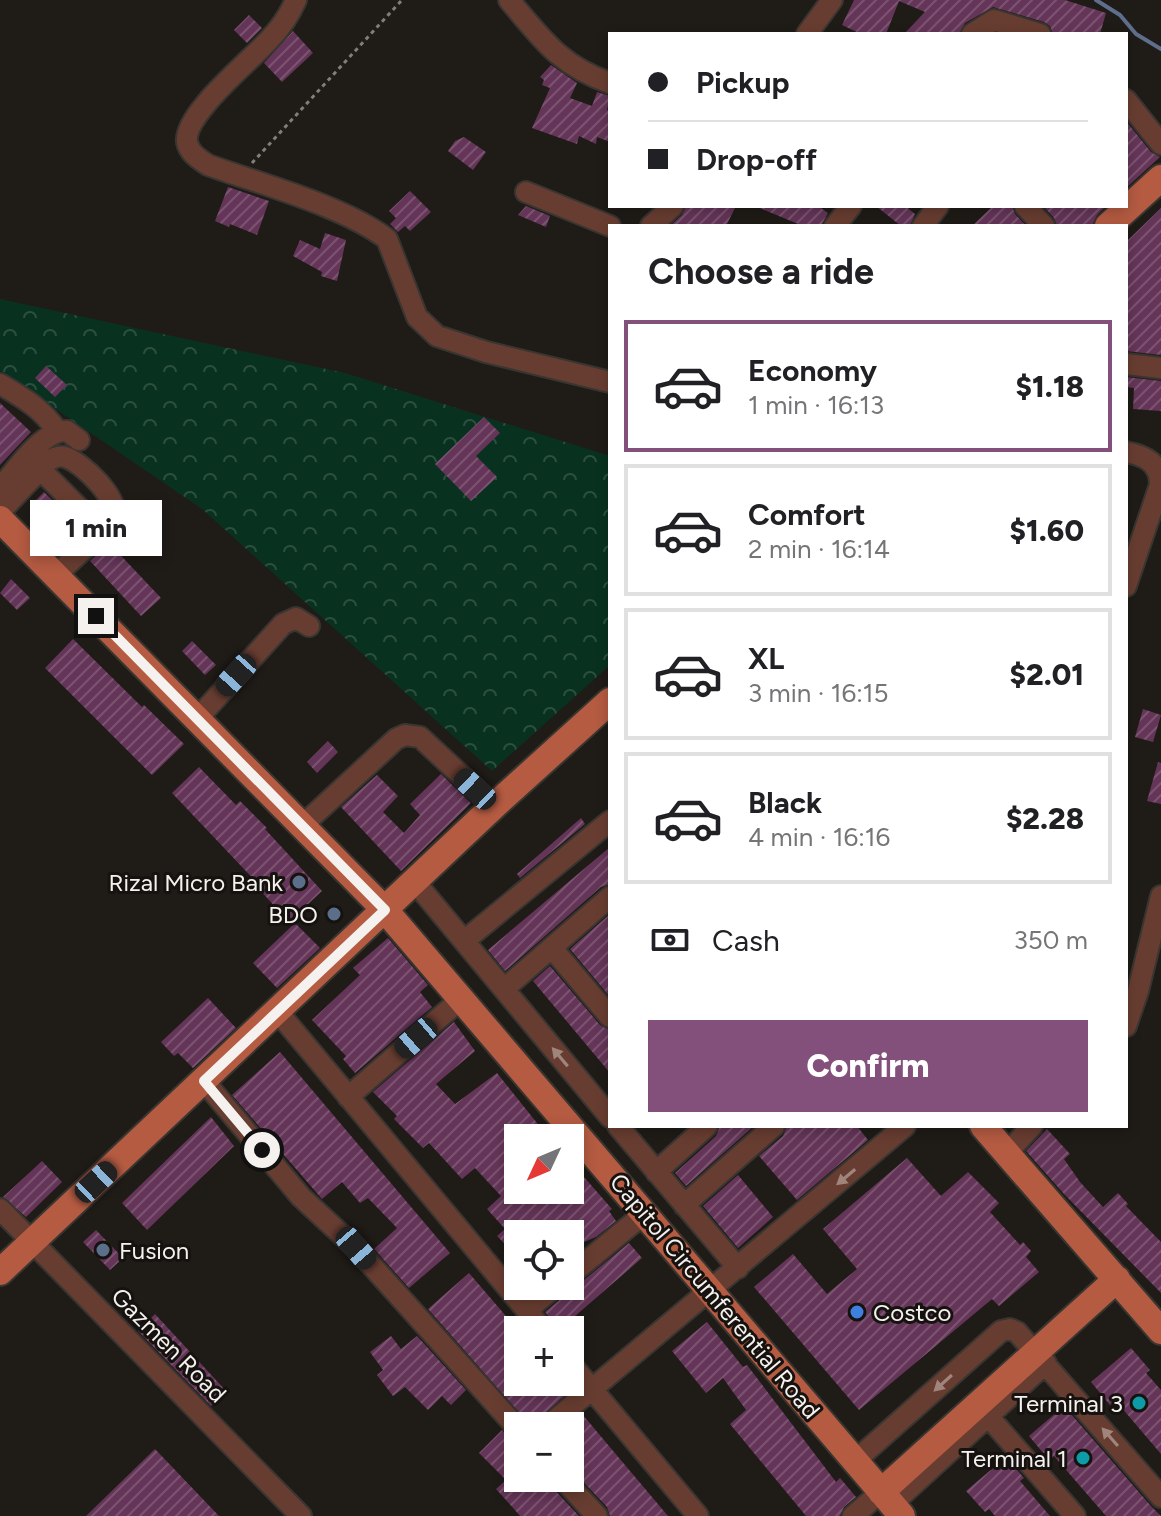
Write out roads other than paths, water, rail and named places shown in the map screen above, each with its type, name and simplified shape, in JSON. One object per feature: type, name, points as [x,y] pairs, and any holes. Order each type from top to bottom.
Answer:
[{"type":"main road","points":[[1128,208],[1161,178]]},
{"type":"main road","points":[[1110,224],[1128,208]]},
{"type":"main road","name":"Capitol Circumferential Road","points":[[0,519],[304,824],[385,910],[892,1504]]},
{"type":"main road","points":[[0,1272],[494,806],[608,703]]},
{"type":"main road","points":[[985,1128],[1159,1325]]},
{"type":"main road","points":[[892,1504],[1117,1279]]},
{"type":"street","points":[[296,0],[276,32],[214,95],[188,129],[187,143],[192,154],[208,165],[351,218],[387,239],[417,317],[437,336],[486,352],[608,382]]},
{"type":"street","points":[[509,0],[563,60],[585,75],[608,82]]},
{"type":"street","points":[[808,32],[832,0]]},
{"type":"street","points":[[975,32],[994,20],[1033,32]]},
{"type":"street","points":[[1128,103],[1161,144]]},
{"type":"street","points":[[526,192],[608,225]]},
{"type":"street","points":[[653,224],[671,208]]},
{"type":"street","points":[[837,224],[849,208]]},
{"type":"street","points":[[1027,208],[1042,224]]},
{"type":"street","points":[[1128,364],[1161,368]]},
{"type":"street","points":[[0,384],[28,401],[57,431]]},
{"type":"street","points":[[0,489],[42,441],[57,431],[67,431],[79,440]]},
{"type":"street","points":[[1128,452],[1152,461],[1160,473],[1160,485],[1128,580]]},
{"type":"street","points":[[0,512],[55,457],[64,457],[87,472],[111,498],[115,507],[114,516],[55,576]]},
{"type":"street","points":[[40,469],[101,530]]},
{"type":"street","points":[[198,718],[283,624],[296,618],[309,626]]},
{"type":"street","points":[[304,824],[396,739],[405,735],[420,737],[494,806]]},
{"type":"street","points":[[464,941],[608,823]]},
{"type":"street","points":[[415,882],[608,1115]]},
{"type":"street","points":[[1128,1020],[1161,896]]},
{"type":"street","points":[[504,989],[608,899]]},
{"type":"street","points":[[552,948],[608,1015]]},
{"type":"street","points":[[348,1097],[461,999]]},
{"type":"street","points":[[278,1012],[532,1316]]},
{"type":"street","points":[[204,1081],[301,1197],[356,1248],[504,1413]]},
{"type":"street","points":[[620,1128],[738,1268]]},
{"type":"street","points":[[656,1172],[702,1128]]},
{"type":"street","points":[[684,1205],[772,1128]]},
{"type":"street","points":[[565,1412],[903,1128]]},
{"type":"street","points":[[1007,1153],[1030,1128]]},
{"type":"street","name":"Gazmen Road","points":[[0,1209],[301,1516]]},
{"type":"street","points":[[584,1263],[644,1214]]},
{"type":"street","points":[[527,1310],[539,1300]]},
{"type":"street","points":[[855,1461],[1001,1331],[1014,1330],[1161,1497]]},
{"type":"street","points":[[584,1380],[698,1516]]},
{"type":"street","points":[[983,1410],[1075,1516]]},
{"type":"street","points":[[575,1492],[597,1516]]},
{"type":"street","points":[[853,1516],[892,1504]]},
{"type":"waterway","points":[[1096,0],[1120,15],[1136,34],[1161,49]]},
{"type":"place","name":"Rizal Micro Bank","points":[[299,882]]},
{"type":"place","name":"BDO","points":[[334,914]]},
{"type":"place","name":"Fusion","points":[[103,1250]]},
{"type":"place","name":"Costco","points":[[857,1312]]},
{"type":"place","name":"Terminal 3","points":[[1139,1403]]},
{"type":"place","name":"Terminal 1","points":[[1083,1458]]}]
